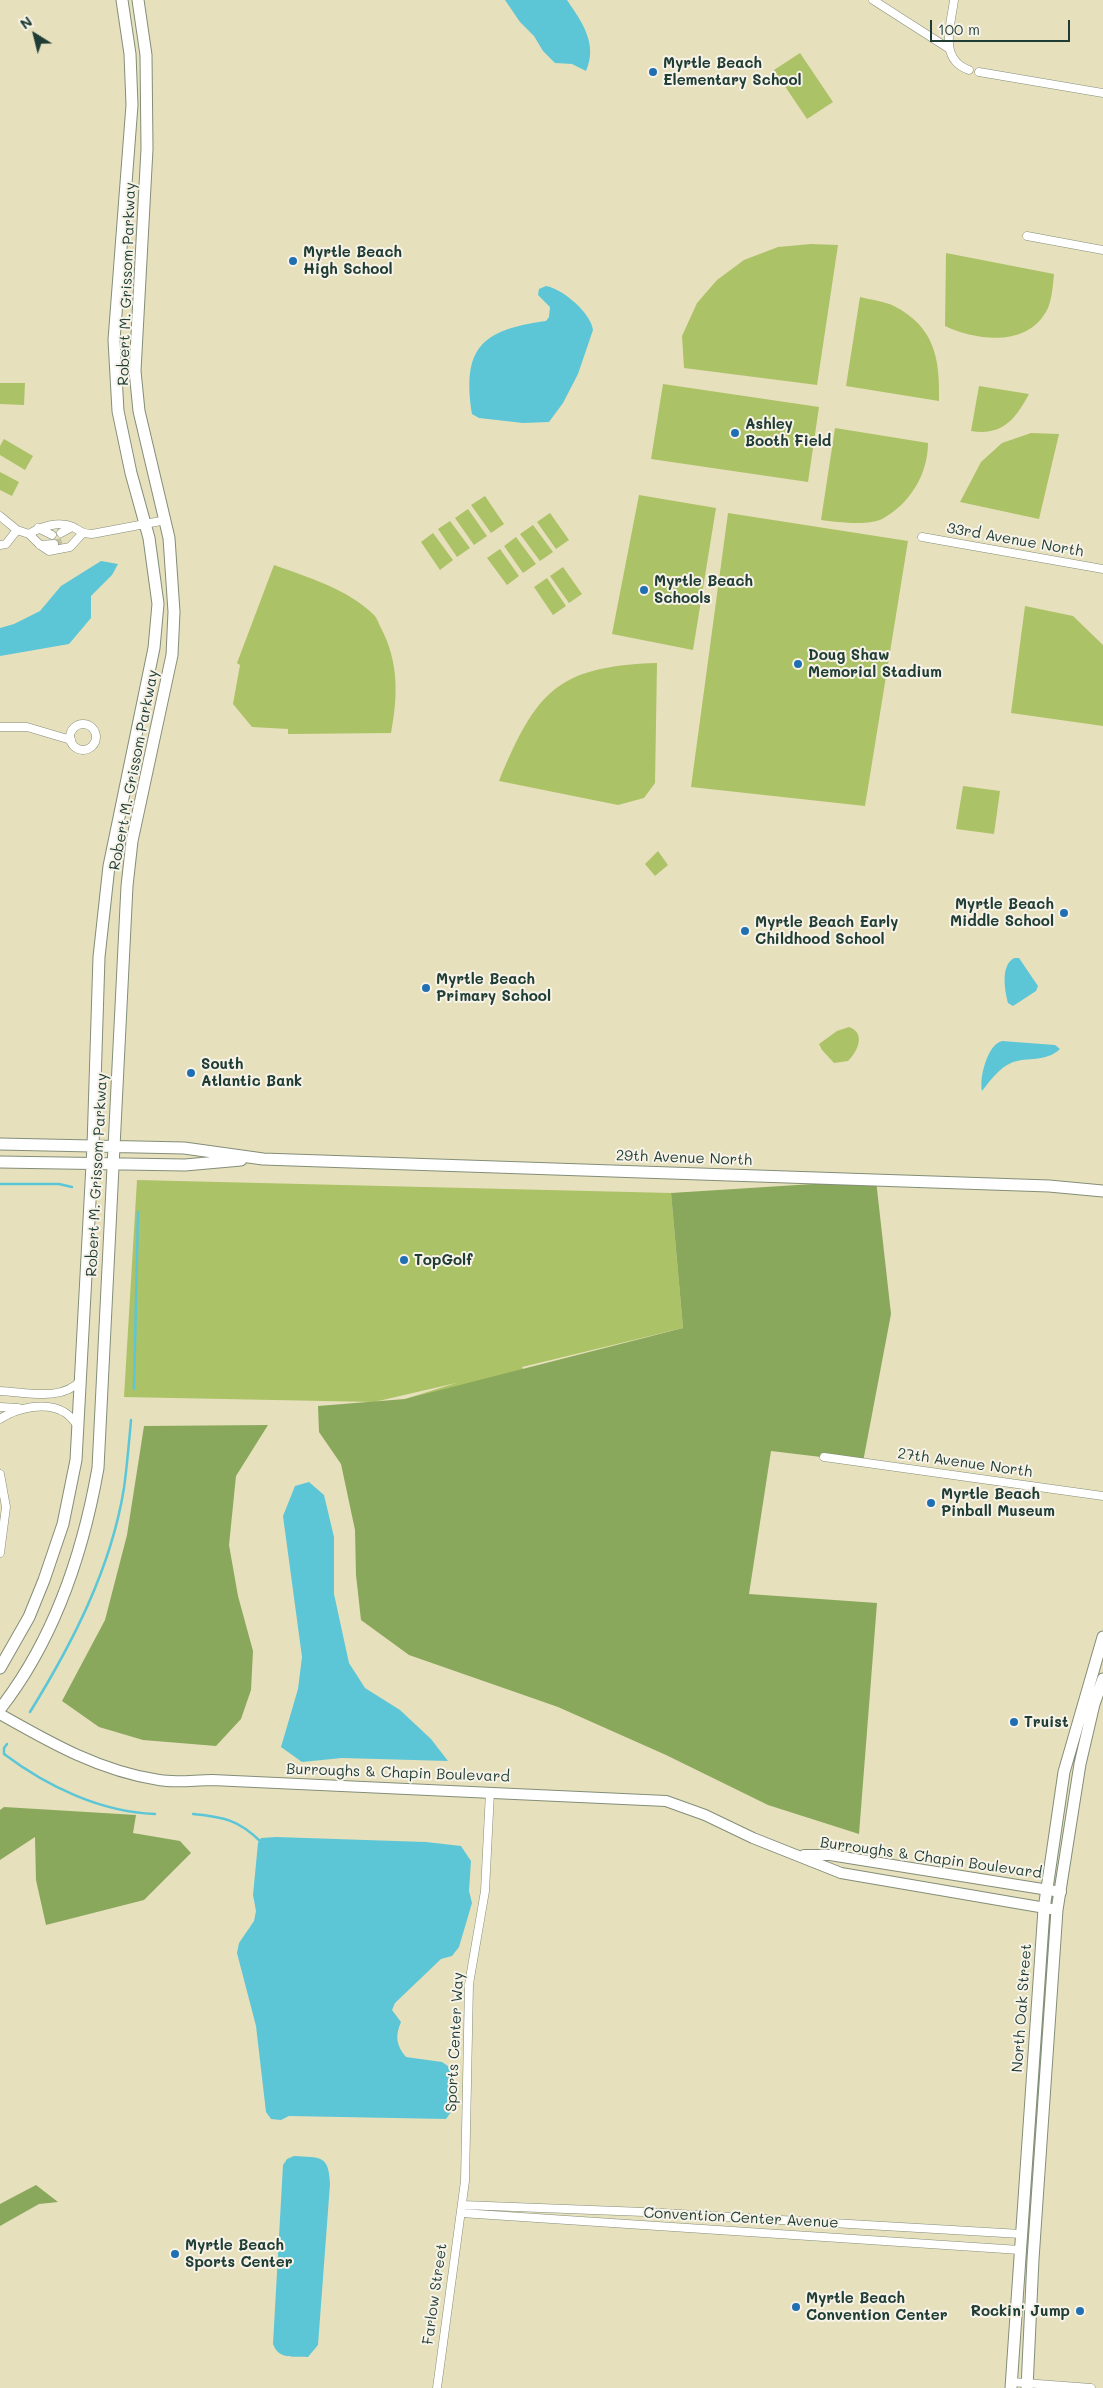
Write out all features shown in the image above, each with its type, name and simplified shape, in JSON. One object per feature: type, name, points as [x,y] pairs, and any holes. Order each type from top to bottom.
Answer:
[{"type":"main road","name":"Robert M. Grissom Parkway","points":[[0,1668],[28,1617],[53,1555],[71,1490],[79,1427],[82,1378],[93,1146],[99,957],[108,875],[154,648],[158,604],[149,538],[118,411],[115,349],[132,105],[130,54],[122,0]]},
{"type":"main road","name":"Robert M. Grissom Parkway","points":[[0,1709],[30,1662],[52,1622],[79,1552],[91,1504],[101,1436],[112,1164],[127,886],[132,841],[172,655],[174,612],[170,538],[139,412],[136,371],[147,149],[146,55],[138,0]]},
{"type":"main road","name":"29th Avenue North","points":[[0,1144],[184,1148],[263,1158],[1049,1186],[1103,1191]]},
{"type":"main road","name":"29th Avenue North","points":[[0,1162],[186,1165],[263,1158]]},
{"type":"main road","name":"North Oak Street","points":[[1011,2385],[1044,1909],[1064,1772],[1103,1638]]},
{"type":"main road","name":"North Oak Street","points":[[1027,2386],[1057,1910],[1080,1764],[1094,1704],[1103,1679]]},
{"type":"street","points":[[873,0],[948,48]]},
{"type":"street","points":[[954,0],[948,48],[952,59],[961,67],[969,70]]},
{"type":"street","points":[[979,72],[1103,93]]},
{"type":"street","points":[[1026,236],[1103,250]]},
{"type":"street","points":[[0,516],[17,530],[29,534],[49,551],[70,547],[82,534]]},
{"type":"street","points":[[29,534],[42,526],[58,525],[72,527],[82,534],[92,534],[166,520]]},
{"type":"street","points":[[61,533],[72,527]]},
{"type":"street","points":[[38,528],[52,534]]},
{"type":"street","points":[[0,545],[6,544],[17,530]]},
{"type":"street","name":"33rd Avenue North","points":[[922,537],[1103,569]]},
{"type":"street","points":[[63,542],[75,540]]},
{"type":"street","points":[[40,545],[54,544]]},
{"type":"street","points":[[0,727],[27,728],[71,740]]},
{"type":"street","points":[[0,1391],[62,1393],[74,1388],[82,1378]]},
{"type":"street","points":[[0,1408],[56,1409],[70,1416],[79,1427]]},
{"type":"street","points":[[0,1419],[20,1408]]},
{"type":"street","name":"27th Avenue North","points":[[824,1458],[1103,1496]]},
{"type":"street","points":[[0,1474],[6,1507],[0,1553]]},
{"type":"street","name":"Burroughs & Chapin Boulevard","points":[[0,1714],[39,1737],[104,1768],[160,1780],[220,1780],[666,1802],[705,1815],[841,1873],[886,1879],[1057,1910]]},
{"type":"street","name":"Sports Center Way","points":[[462,2204],[465,2181],[469,1984],[485,1891],[490,1792]]},
{"type":"street","name":"Burroughs & Chapin Boulevard","points":[[798,1855],[830,1855],[1061,1892]]},
{"type":"street","name":"Farlow Street","points":[[437,2388],[462,2204]]},
{"type":"street","name":"Convention Center Avenue","points":[[462,2204],[644,2212],[1021,2234]]},
{"type":"street","name":"Convention Center Avenue","points":[[461,2213],[1020,2250]]},
{"type":"street","points":[[1011,2385],[1092,2388]]},
{"type":"green space","points":[[800,53],[833,102],[807,119],[774,70]]},
{"type":"green space","points":[[811,244],[838,245],[817,385],[684,368],[682,336],[697,303],[717,280],[744,260],[778,247]]},
{"type":"green space","points":[[946,253],[1054,274],[1048,308],[1039,321],[1028,330],[1001,338],[972,335],[945,326]]},
{"type":"green space","points":[[860,297],[894,306],[908,314],[927,334],[936,358],[939,401],[846,386]]},
{"type":"green space","points":[[0,383],[25,383],[24,405],[0,404]]},
{"type":"green space","name":"Ashley Booth Field","points":[[663,384],[819,407],[808,482],[651,459]]},
{"type":"green space","points":[[979,386],[1029,394],[1013,418],[1006,424],[991,431],[971,431]]},
{"type":"green space","points":[[835,428],[928,443],[925,466],[916,487],[901,505],[882,519],[861,523],[821,520]]},
{"type":"green space","points":[[1031,433],[1059,434],[1039,519],[960,502],[981,462],[1002,443]]},
{"type":"green space","points":[[4,439],[33,456],[25,470],[0,455],[0,446]]},
{"type":"green space","points":[[0,472],[19,482],[12,496],[0,490]]},
{"type":"green space","points":[[639,495],[716,508],[693,650],[612,634]]},
{"type":"green space","points":[[485,496],[504,524],[491,533],[471,505]]},
{"type":"green space","points":[[468,509],[487,536],[474,545],[455,518]]},
{"type":"green space","points":[[550,513],[569,540],[556,549],[537,522]]},
{"type":"green space","name":"Doug Shaw Memorial Stadium","points":[[728,513],[908,541],[865,806],[691,787]]},
{"type":"green space","points":[[450,521],[470,548],[457,557],[438,529]]},
{"type":"green space","points":[[533,525],[553,552],[540,561],[520,534]]},
{"type":"green space","points":[[433,533],[453,560],[440,570],[421,542]]},
{"type":"green space","points":[[516,537],[536,564],[523,573],[504,546]]},
{"type":"green space","points":[[500,549],[519,576],[507,585],[487,558]]},
{"type":"green space","points":[[274,565],[340,591],[364,606],[375,616],[387,641],[394,667],[396,693],[391,733],[288,734],[288,729],[252,727],[233,704],[240,665],[237,663]]},
{"type":"green space","points":[[563,567],[582,594],[569,603],[550,576]]},
{"type":"green space","points":[[547,578],[566,606],[553,615],[534,587]]},
{"type":"green space","points":[[1025,606],[1073,616],[1103,645],[1103,726],[1011,713]]},
{"type":"green space","points":[[657,663],[655,783],[644,798],[618,805],[499,781],[525,725],[539,705],[554,690],[573,678],[595,670],[623,665]]},
{"type":"green space","points":[[963,786],[1000,791],[994,834],[956,829]]},
{"type":"green space","points":[[658,851],[668,865],[655,876],[645,864]]},
{"type":"green space","points":[[849,1027],[857,1033],[859,1038],[855,1052],[848,1061],[834,1063],[819,1044],[837,1031]]},
{"type":"green space","name":"TopGolf","points":[[137,1180],[671,1193],[683,1328],[522,1367],[530,1385],[405,1399],[456,1383],[374,1402],[124,1397]]},
{"type":"green space","points":[[876,1180],[891,1314],[863,1462],[771,1451],[749,1594],[877,1603],[859,1834],[768,1805],[666,1755],[558,1707],[409,1655],[361,1620],[356,1575],[355,1530],[341,1464],[319,1432],[318,1406],[405,1399],[683,1328],[671,1193]]},
{"type":"green space","points":[[268,1425],[236,1476],[229,1545],[238,1596],[253,1651],[251,1690],[241,1719],[216,1746],[143,1740],[99,1727],[62,1701],[105,1620],[127,1535],[144,1426]]},
{"type":"green space","points":[[4,1807],[136,1815],[133,1833],[180,1841],[191,1853],[144,1900],[46,1925],[36,1880],[35,1837],[0,1860],[0,1810]]},
{"type":"green space","points":[[36,2185],[58,2202],[39,2204],[0,2226],[0,2204]]},
{"type":"water","points":[[505,0],[567,0],[587,34],[590,52],[586,71],[572,64],[555,63],[543,51],[534,36],[520,22]]},
{"type":"water","points":[[546,286],[568,297],[582,309],[591,323],[593,330],[578,374],[563,403],[549,422],[523,423],[479,418],[472,414],[470,391],[470,373],[474,358],[481,346],[491,337],[506,330],[546,321],[549,317],[550,307],[538,295],[539,289]]},
{"type":"water","points":[[101,561],[118,564],[112,575],[91,596],[91,618],[69,644],[0,656],[0,628],[14,624],[40,611],[61,586]]},
{"type":"water","points":[[1014,958],[1019,958],[1038,986],[1036,991],[1013,1006],[1008,1003],[1005,973]]},
{"type":"water","points":[[1002,1041],[1055,1045],[1060,1049],[1042,1058],[1017,1061],[1007,1065],[995,1075],[982,1091],[983,1070],[989,1054],[997,1043]]},
{"type":"water","points":[[309,1482],[324,1495],[334,1537],[334,1594],[349,1663],[365,1688],[400,1710],[431,1739],[448,1761],[342,1758],[302,1762],[281,1747],[298,1689],[302,1657],[283,1516],[295,1486]]},
{"type":"water","points":[[261,1838],[426,1842],[461,1846],[471,1861],[469,1891],[472,1903],[459,1947],[452,1956],[441,1959],[395,2003],[392,2010],[401,2022],[398,2040],[400,2048],[406,2057],[442,2062],[451,2068],[451,2112],[446,2119],[289,2116],[281,2120],[271,2119],[266,2112],[256,2026],[237,1953],[239,1943],[254,1921],[256,1911],[253,1895],[258,1843]]},
{"type":"water","points":[[294,2156],[317,2158],[325,2162],[328,2167],[330,2184],[318,2345],[308,2357],[283,2355],[279,2353],[273,2344],[283,2165],[287,2159]]},
{"type":"waterway","points":[[0,1184],[59,1184],[72,1187]]},
{"type":"waterway","points":[[134,1389],[138,1212]]},
{"type":"waterway","points":[[30,1712],[61,1660],[100,1577],[110,1548],[124,1488],[131,1420]]},
{"type":"waterway","points":[[7,1744],[4,1748],[4,1754],[39,1777],[76,1796],[115,1808],[155,1814]]},
{"type":"waterway","points":[[193,1814],[222,1818],[238,1824],[261,1842]]},
{"type":"tunnel","points":[[54,544],[63,542]]},
{"type":"place","name":"Myrtle Beach Elementary School","points":[[653,72]]},
{"type":"place","name":"Myrtle Beach High School","points":[[293,261]]},
{"type":"place","name":"Ashley Booth Field","points":[[735,433]]},
{"type":"place","name":"Myrtle Beach Schools","points":[[644,590]]},
{"type":"place","name":"Doug Shaw Memorial Stadium","points":[[798,664]]},
{"type":"place","name":"Myrtle Beach Middle School","points":[[1064,913]]},
{"type":"place","name":"Myrtle Beach Early Childhood School","points":[[745,931]]},
{"type":"place","name":"Myrtle Beach Primary School","points":[[426,988]]},
{"type":"place","name":"South Atlantic Bank","points":[[191,1073]]},
{"type":"place","name":"TopGolf","points":[[404,1260]]},
{"type":"place","name":"Myrtle Beach Pinball Museum","points":[[931,1503]]},
{"type":"place","name":"Truist","points":[[1014,1722]]},
{"type":"place","name":"Myrtle Beach Sports Center","points":[[175,2254]]},
{"type":"place","name":"Myrtle Beach Convention Center","points":[[796,2307]]},
{"type":"place","name":"Rockin' Jump","points":[[1080,2311]]}]
